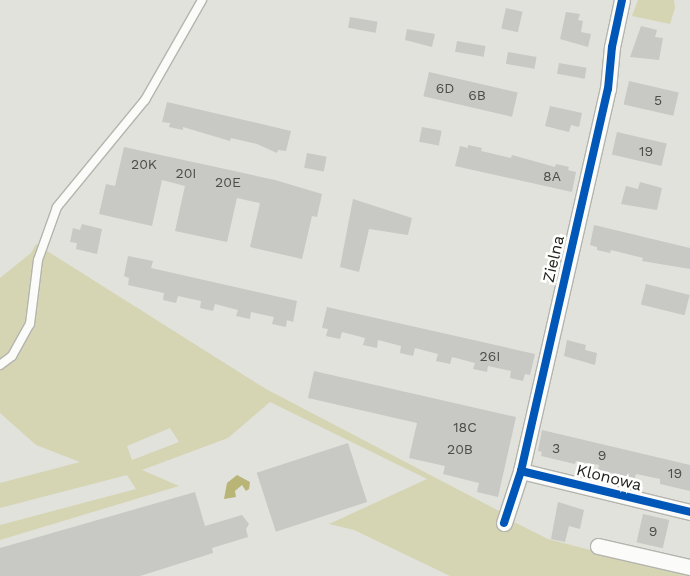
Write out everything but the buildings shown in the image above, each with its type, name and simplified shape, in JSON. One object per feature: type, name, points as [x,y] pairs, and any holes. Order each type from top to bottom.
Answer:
[{"type":"street","name":"Zielna","points":[[504,522],[521,471],[608,89],[612,47],[622,0]]},
{"type":"street","name":"Klonowa","points":[[521,471],[690,512]]},
{"type":"street","points":[[598,546],[690,567]]},
{"type":"lane","points":[[0,365],[12,356],[30,324],[38,260],[57,207],[145,100],[202,0]]},
{"type":"green space","points":[[638,0],[674,0],[675,8],[670,24],[632,16]]},
{"type":"green space","points":[[36,244],[266,389],[501,512],[500,515],[548,539],[690,576],[450,576],[354,530],[329,524],[427,479],[270,402],[228,438],[142,470],[179,486],[0,540],[0,525],[136,489],[127,475],[0,508],[0,483],[80,462],[36,445],[0,413],[0,278],[31,253]],"holes":[[[170,428],[179,442],[132,460],[127,446]]]},
{"type":"shaded area","points":[[237,475],[250,482],[249,489],[246,491],[242,485],[235,491],[236,497],[224,499],[227,483]]},
{"type":"cycle path","points":[[504,523],[521,471],[608,89],[612,47],[622,0]]},
{"type":"cycle path","points":[[521,471],[690,512]]}]
